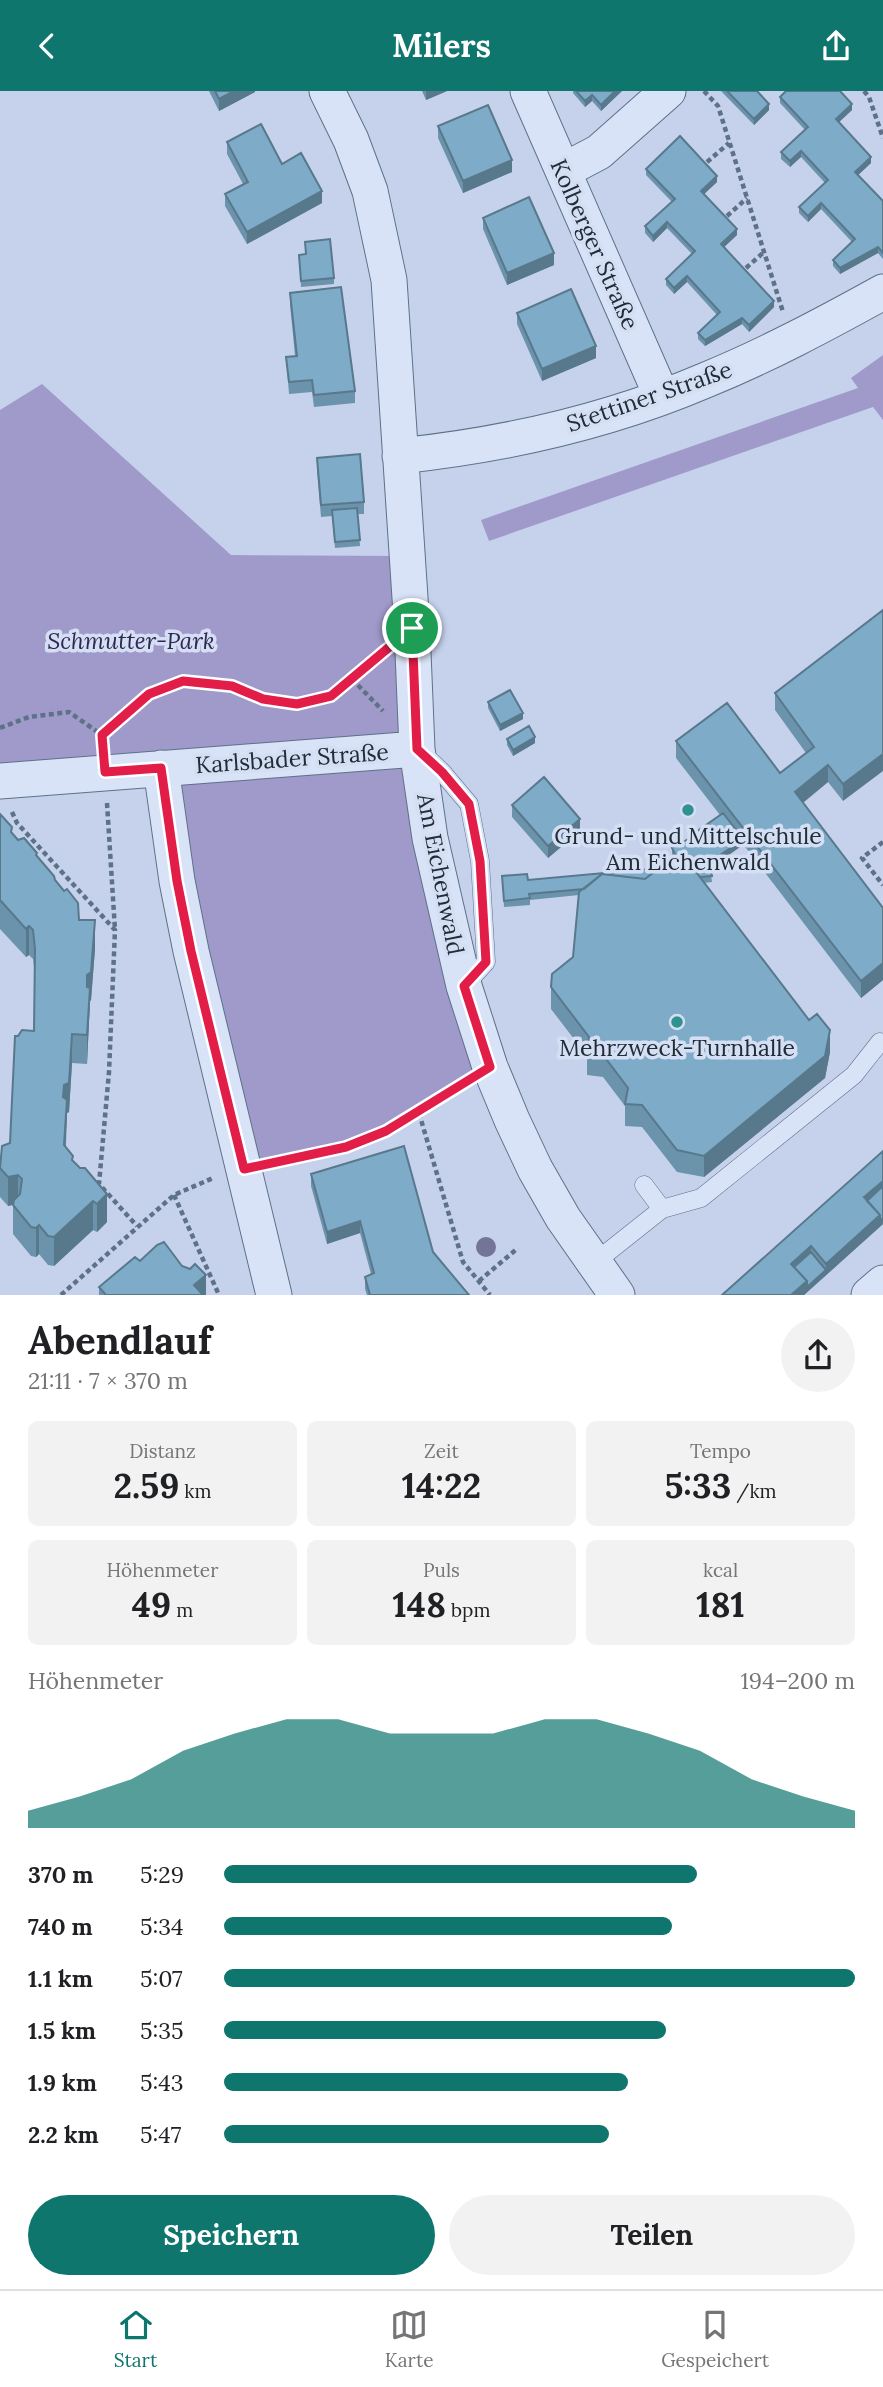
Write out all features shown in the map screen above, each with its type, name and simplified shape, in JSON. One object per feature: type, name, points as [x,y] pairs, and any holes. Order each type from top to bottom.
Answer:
[{"type":"street","name":"Am Eichenwald","points":[[327,91],[351,140],[370,191],[388,280],[412,628],[417,749],[430,838],[464,986],[490,1067],[535,1169],[564,1218],[617,1295]]},
{"type":"street","name":"Kolberger Straße","points":[[528,91],[662,397]]},
{"type":"street","points":[[563,171],[599,152],[668,91]]},
{"type":"street","name":"Stettiner Straße","points":[[400,456],[497,443],[662,397],[791,341],[883,292]]},
{"type":"street","name":"Karlsbader Straße","points":[[0,781],[417,749]]},
{"type":"street","points":[[161,768],[177,881],[187,928],[274,1295]]},
{"type":"street","points":[[869,1295],[883,1283]]},
{"type":"lane","points":[[594,1263],[662,1209],[701,1198],[854,1075],[880,1042]]},
{"type":"lane","points":[[644,1185],[662,1209]]},
{"type":"path","points":[[704,91],[718,106],[791,341]]},
{"type":"path","points":[[864,91],[869,97],[883,138]]},
{"type":"path","points":[[707,162],[729,143]]},
{"type":"path","points":[[727,216],[747,198]]},
{"type":"path","points":[[746,268],[764,252]]},
{"type":"path","points":[[102,735],[149,694],[183,681],[232,686],[263,699],[297,704],[331,696],[412,628]]},
{"type":"path","points":[[0,728],[29,717],[69,712],[102,735]]},
{"type":"path","points":[[102,735],[115,930],[109,1072],[99,1184],[138,1226]]},
{"type":"path","points":[[0,781],[17,823],[115,930]]},
{"type":"path","points":[[883,842],[862,858],[883,885]]},
{"type":"path","points":[[61,1295],[174,1195],[244,1169],[346,1147],[386,1131],[490,1067]]},
{"type":"path","points":[[419,1113],[463,1262],[490,1295]]},
{"type":"path","points":[[174,1195],[219,1295]]},
{"type":"path","points":[[479,1281],[519,1248]]},
{"type":"green space","points":[[883,355],[883,420],[873,407],[489,541],[481,520],[858,388],[851,378]]},
{"type":"green space","name":"Schmutter-Park","points":[[42,384],[231,555],[407,556],[417,749],[490,1067],[386,1131],[346,1147],[244,1169],[161,769],[0,781],[0,410]]},
{"type":"building","points":[[215,91],[234,91],[219,99]]},
{"type":"building","points":[[576,91],[615,91],[601,105],[592,95],[585,101]]},
{"type":"building","points":[[727,91],[757,91],[769,104],[754,119]]},
{"type":"building","points":[[786,91],[840,91],[852,104],[836,119],[871,157],[855,172],[883,201],[883,253],[878,247],[840,268],[833,260],[855,239],[821,203],[808,216],[799,207],[828,180],[801,151],[790,161],[781,152],[808,127],[780,97]]},
{"type":"building","points":[[488,105],[512,160],[463,181],[438,126]]},
{"type":"building","points":[[261,124],[282,164],[301,153],[322,191],[247,232],[225,194],[248,182],[227,142]]},
{"type":"building","points":[[680,136],[717,176],[701,191],[737,229],[721,244],[774,301],[749,325],[742,318],[705,340],[698,333],[720,312],[687,276],[674,288],[666,279],[695,251],[667,222],[653,236],[645,226],[675,199],[646,169]]},
{"type":"building","points":[[529,197],[554,253],[507,273],[483,218]]},
{"type":"building","points":[[330,239],[334,278],[301,281],[299,255],[306,254],[305,242]]},
{"type":"building","points":[[341,287],[355,391],[314,395],[312,380],[289,382],[286,357],[297,356],[290,293]]},
{"type":"building","points":[[571,289],[596,346],[542,369],[517,313]]},
{"type":"building","points":[[360,454],[364,502],[321,505],[317,458]]},
{"type":"building","points":[[357,508],[360,540],[335,542],[332,510]]},
{"type":"building","points":[[883,610],[883,754],[843,784],[828,765],[795,792],[883,908],[883,963],[861,981],[676,741],[727,703],[780,773],[814,747],[775,693]]},
{"type":"building","points":[[510,690],[523,713],[500,725],[488,702]]},
{"type":"building","points":[[529,726],[535,737],[513,750],[507,739]]},
{"type":"building","points":[[544,777],[580,819],[548,846],[512,805]]},
{"type":"building","points":[[723,813],[743,839],[709,863],[712,876],[700,877],[696,872],[668,867],[681,866],[672,848],[700,833],[699,830]]},
{"type":"building","points":[[0,814],[12,827],[11,832],[18,840],[24,838],[64,891],[67,889],[78,903],[79,920],[95,920],[91,972],[87,975],[87,987],[90,988],[87,1035],[72,1034],[69,1083],[64,1085],[63,1097],[67,1100],[64,1145],[73,1156],[72,1160],[80,1168],[85,1168],[107,1194],[97,1204],[93,1201],[54,1237],[48,1236],[39,1225],[36,1228],[31,1227],[13,1205],[20,1194],[22,1179],[18,1175],[8,1177],[0,1168],[2,1146],[10,1143],[15,1036],[22,1030],[34,1031],[35,949],[33,930],[29,926],[26,929],[0,900]]},
{"type":"building","name":"Mehrzweck-Turnhalle","points":[[662,866],[696,872],[809,1020],[817,1014],[830,1030],[825,1056],[704,1156],[677,1150],[642,1105],[625,1104],[628,1088],[603,1055],[587,1053],[589,1037],[551,987],[552,974],[573,957],[579,892],[602,874],[645,879]]},
{"type":"building","points":[[659,868],[645,879],[602,874],[584,889],[529,894],[530,898],[504,901],[502,876],[527,874],[528,880]]},
{"type":"building","points":[[404,1146],[433,1252],[469,1295],[370,1295],[365,1277],[374,1273],[360,1221],[327,1232],[311,1174]]},
{"type":"building","points":[[883,1151],[883,1181],[864,1197],[880,1215],[826,1264],[811,1246],[791,1264],[807,1281],[791,1295],[722,1295]]},
{"type":"building","points":[[883,1186],[883,1218],[880,1221],[880,1215],[867,1201]]},
{"type":"building","points":[[164,1242],[182,1266],[190,1269],[195,1264],[206,1275],[194,1285],[203,1295],[106,1295],[99,1287],[135,1257],[140,1261]]},
{"type":"building","points":[[811,1252],[826,1270],[807,1287],[807,1281],[794,1267]]},
{"type":"place","name":"Grund- und Mittelschule Am Eichenwald","points":[[688,810]]},
{"type":"place","name":"Mehrzweck-Turnhalle","points":[[677,1022]]},
{"type":"route","points":[[412,628],[417,749],[442,772],[469,804],[480,861],[486,962],[464,986],[490,1067],[386,1131],[346,1147],[244,1169],[191,951],[177,881],[161,768],[105,772],[102,735],[149,694],[183,681],[232,686],[263,699],[297,704],[331,696],[412,628]]}]
